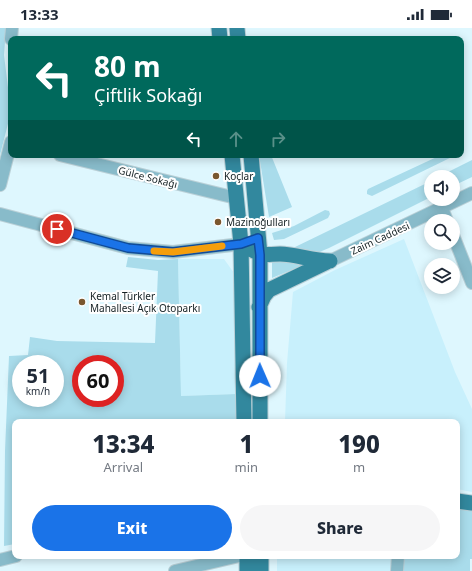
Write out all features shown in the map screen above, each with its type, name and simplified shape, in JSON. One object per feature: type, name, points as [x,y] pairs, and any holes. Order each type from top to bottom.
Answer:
[{"type":"main road","points":[[232,158],[241,244],[244,419]]},
{"type":"main road","points":[[251,158],[260,255],[260,419]]},
{"type":"main road","points":[[241,244],[258,238]]},
{"type":"main road","points":[[241,244],[260,255],[280,254],[318,261],[330,261]]},
{"type":"main road","points":[[259,307],[264,296],[269,290],[330,261]]},
{"type":"main road","points":[[460,501],[472,503]]},
{"type":"main road","points":[[247,559],[247,571]]},
{"type":"main road","points":[[261,559],[261,571]]},
{"type":"street","points":[[0,185],[8,154]]},
{"type":"street","name":"Gülce Sokağı","points":[[72,158],[236,198]]},
{"type":"street","name":"Zaim Caddesi","points":[[330,261],[472,193]]},
{"type":"street","points":[[442,208],[444,214]]},
{"type":"street","points":[[0,214],[128,248],[173,252],[241,244]]},
{"type":"street","points":[[459,250],[472,283]]},
{"type":"street","points":[[0,560],[12,557]]},
{"type":"street","points":[[175,571],[226,559]]},
{"type":"street","points":[[397,571],[398,559]]},
{"type":"shaded area","points":[[0,28],[6,28],[4,55],[8,88],[8,124],[0,155]]},
{"type":"shaded area","points":[[259,158],[272,158],[292,207],[269,217]]},
{"type":"shaded area","points":[[435,158],[450,158],[372,196],[367,194],[368,189]]},
{"type":"shaded area","points":[[472,160],[472,177],[460,183],[460,170],[452,170]]},
{"type":"shaded area","points":[[424,184],[424,200],[329,248],[317,253],[293,248]]},
{"type":"shaded area","points":[[325,210],[329,211],[330,214],[328,218],[284,239],[274,240],[272,233],[294,226]]},
{"type":"shaded area","points":[[404,239],[455,372],[472,409],[472,492],[460,490],[460,419],[285,419],[287,363],[293,292],[335,270]]},
{"type":"shaded area","points":[[128,257],[158,260],[178,259],[181,396],[236,394],[237,419],[12,419],[12,545],[4,546],[5,451],[9,356],[12,356],[12,407],[64,407],[64,355],[28,355],[30,337],[57,341],[155,343],[158,271],[126,267]]},
{"type":"shaded area","points":[[178,259],[224,259],[234,273],[236,394],[181,396]]},
{"type":"shaded area","points":[[272,259],[306,264],[272,278]]},
{"type":"shaded area","points":[[460,509],[472,510],[472,559],[470,559],[470,571],[401,571],[402,559],[460,559]]},
{"type":"shaded area","points":[[277,559],[392,559],[393,571],[277,571]]},
{"type":"slow traffic","points":[[154,251],[173,252],[222,246]]},
{"type":"place","name":"Koçlar","points":[[216,176]]},
{"type":"place","name":"Mazinoğulları","points":[[218,222]]},
{"type":"place","name":"Kemal Türkler Mahallesi Açık Otoparkı","points":[[82,302]]},
{"type":"route","points":[[57,229],[128,248],[173,252],[241,244],[258,238],[260,255],[260,376]]}]
